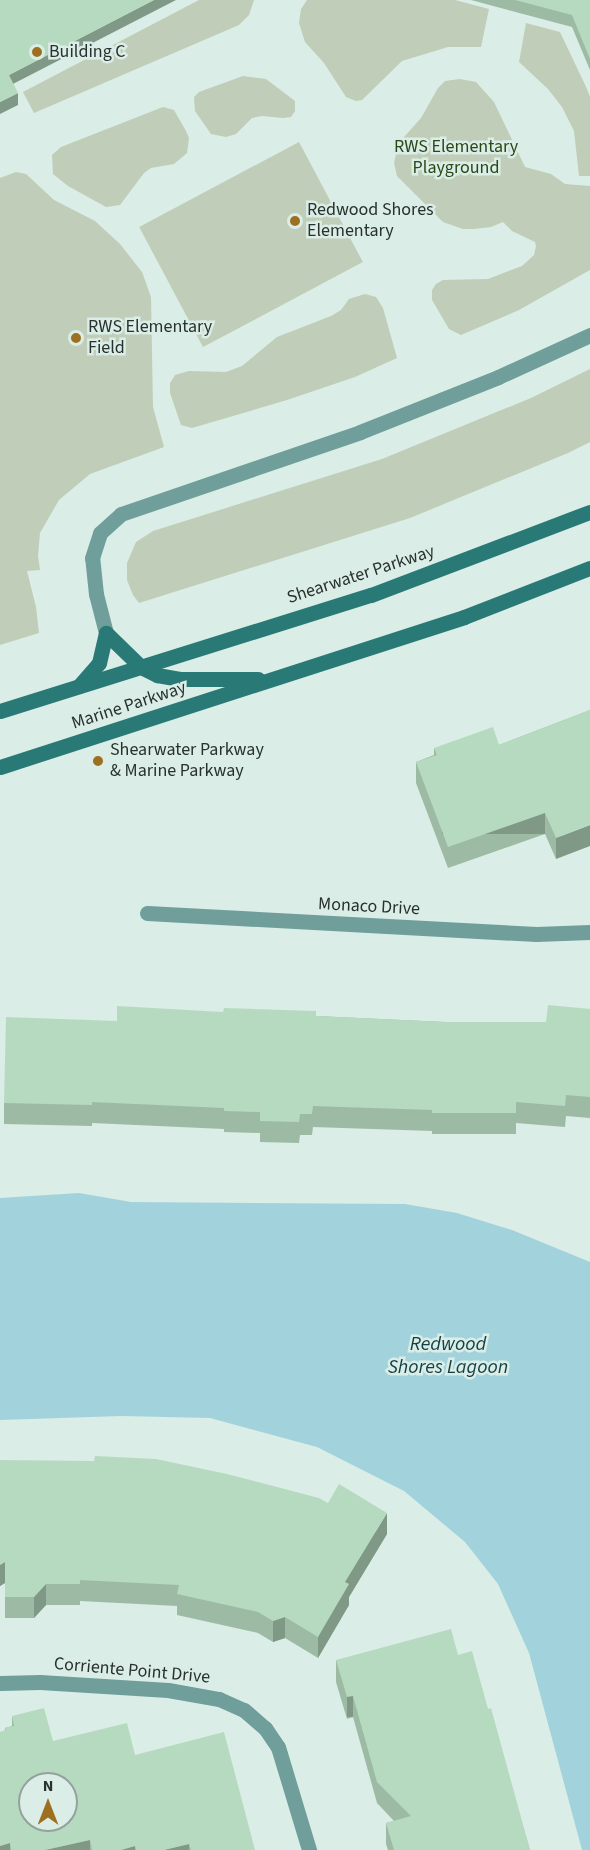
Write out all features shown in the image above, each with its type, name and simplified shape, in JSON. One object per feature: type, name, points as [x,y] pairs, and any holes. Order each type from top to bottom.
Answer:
[{"type":"main road","name":"Shearwater Parkway","points":[[141,667],[371,595],[590,512]]},
{"type":"main road","points":[[106,633],[141,667],[157,675],[180,679],[270,680],[464,617],[590,568]]},
{"type":"main road","points":[[78,686],[99,663],[106,633]]},
{"type":"main road","name":"Marine Parkway","points":[[0,711],[141,667]]},
{"type":"main road","name":"Marine Parkway","points":[[0,767],[270,680]]},
{"type":"street","points":[[106,633],[96,594],[92,558],[100,533],[121,514],[360,432],[498,377],[590,335]]},
{"type":"street","name":"Monaco Drive","points":[[147,913],[536,934],[590,932]]},
{"type":"street","name":"Corriente Point Drive","points":[[0,1683],[40,1682],[168,1690],[219,1699],[244,1710],[265,1728],[278,1747],[309,1850]]},
{"type":"green space","points":[[199,0],[254,0],[249,15],[239,25],[34,113],[23,92]]},
{"type":"green space","points":[[307,0],[455,0],[489,9],[481,47],[448,47],[402,61],[362,100],[356,101],[346,97],[324,63],[305,42],[299,23],[301,9]]},
{"type":"green space","points":[[526,23],[560,32],[587,89],[590,97],[590,176],[579,176],[574,131],[562,107],[548,89],[519,62]]},
{"type":"green space","points":[[243,76],[266,79],[295,101],[295,111],[291,117],[252,118],[236,134],[226,137],[211,134],[195,111],[194,97],[199,92]]},
{"type":"green space","name":"RWS Elementary Playground","points":[[460,79],[476,82],[494,102],[525,167],[551,174],[565,184],[590,186],[590,270],[519,310],[461,335],[449,329],[432,300],[432,290],[436,284],[443,280],[488,279],[522,266],[534,255],[536,246],[535,242],[512,231],[503,222],[491,227],[463,229],[443,222],[397,176],[394,163],[397,150],[404,137],[421,118],[438,88],[445,81]]},
{"type":"green space","points":[[163,107],[174,110],[186,131],[189,138],[187,153],[174,164],[151,168],[144,173],[120,205],[106,207],[68,186],[53,174],[52,155],[61,147]]},
{"type":"green space","points":[[299,142],[363,262],[203,347],[139,227]]},
{"type":"green space","name":"RWS Elementary Field","points":[[16,172],[26,174],[54,200],[95,221],[120,244],[142,272],[151,297],[153,407],[164,447],[90,474],[59,500],[40,533],[38,556],[40,570],[27,571],[36,607],[39,633],[0,645],[0,178]]},
{"type":"green space","points":[[365,294],[376,297],[383,308],[397,358],[355,377],[287,400],[192,428],[181,425],[170,393],[170,383],[175,375],[189,371],[226,372],[242,366],[277,337],[331,316],[341,310],[349,299]]},
{"type":"green space","points":[[590,369],[590,442],[568,453],[410,518],[139,603],[133,595],[127,580],[127,563],[136,542],[153,531],[382,459],[531,398]]},
{"type":"water","name":"Redwood Shores Lagoon","points":[[79,1193],[131,1202],[405,1204],[457,1213],[512,1230],[590,1262],[590,1850],[582,1850],[529,1653],[498,1584],[465,1542],[404,1491],[317,1447],[210,1418],[121,1416],[0,1420],[0,1198]]},
{"type":"building","name":"Building C","points":[[0,0],[154,0],[9,75],[18,93],[0,102]]},
{"type":"building","points":[[515,0],[590,0],[590,59],[572,15]]},
{"type":"building","points":[[590,710],[590,825],[556,838],[545,813],[448,847],[416,762],[437,755],[434,748],[493,727],[499,745]]},
{"type":"building","points":[[548,1005],[590,1009],[590,1097],[566,1095],[565,1106],[516,1102],[516,1113],[432,1113],[432,1110],[313,1106],[312,1114],[300,1114],[299,1122],[260,1121],[260,1112],[224,1111],[224,1108],[92,1102],[92,1105],[4,1103],[6,1017],[117,1021],[117,1006],[223,1012],[224,1008],[316,1011],[316,1016],[445,1022],[546,1022]]},
{"type":"building","points":[[95,1456],[156,1459],[227,1474],[319,1498],[328,1503],[339,1484],[387,1513],[345,1582],[349,1584],[318,1637],[285,1617],[273,1621],[258,1612],[177,1594],[179,1585],[80,1580],[80,1584],[46,1584],[34,1597],[5,1597],[5,1562],[0,1565],[0,1460],[94,1461]]},
{"type":"building","points":[[451,1629],[458,1655],[472,1651],[488,1709],[491,1708],[530,1850],[394,1850],[386,1823],[411,1816],[377,1782],[353,1696],[347,1697],[336,1660]]},
{"type":"building","points":[[44,1708],[53,1741],[127,1723],[135,1755],[224,1732],[255,1850],[191,1850],[189,1844],[164,1850],[136,1850],[135,1846],[121,1850],[92,1850],[90,1840],[45,1850],[11,1850],[10,1843],[0,1846],[0,1732],[14,1726],[12,1716]]},
{"type":"place","name":"Building C","points":[[37,52]]},
{"type":"place","name":"Redwood Shores Elementary","points":[[295,221]]},
{"type":"place","name":"RWS Elementary Field","points":[[76,338]]},
{"type":"place","name":"Shearwater Parkway & Marine Parkway","points":[[98,761]]}]
